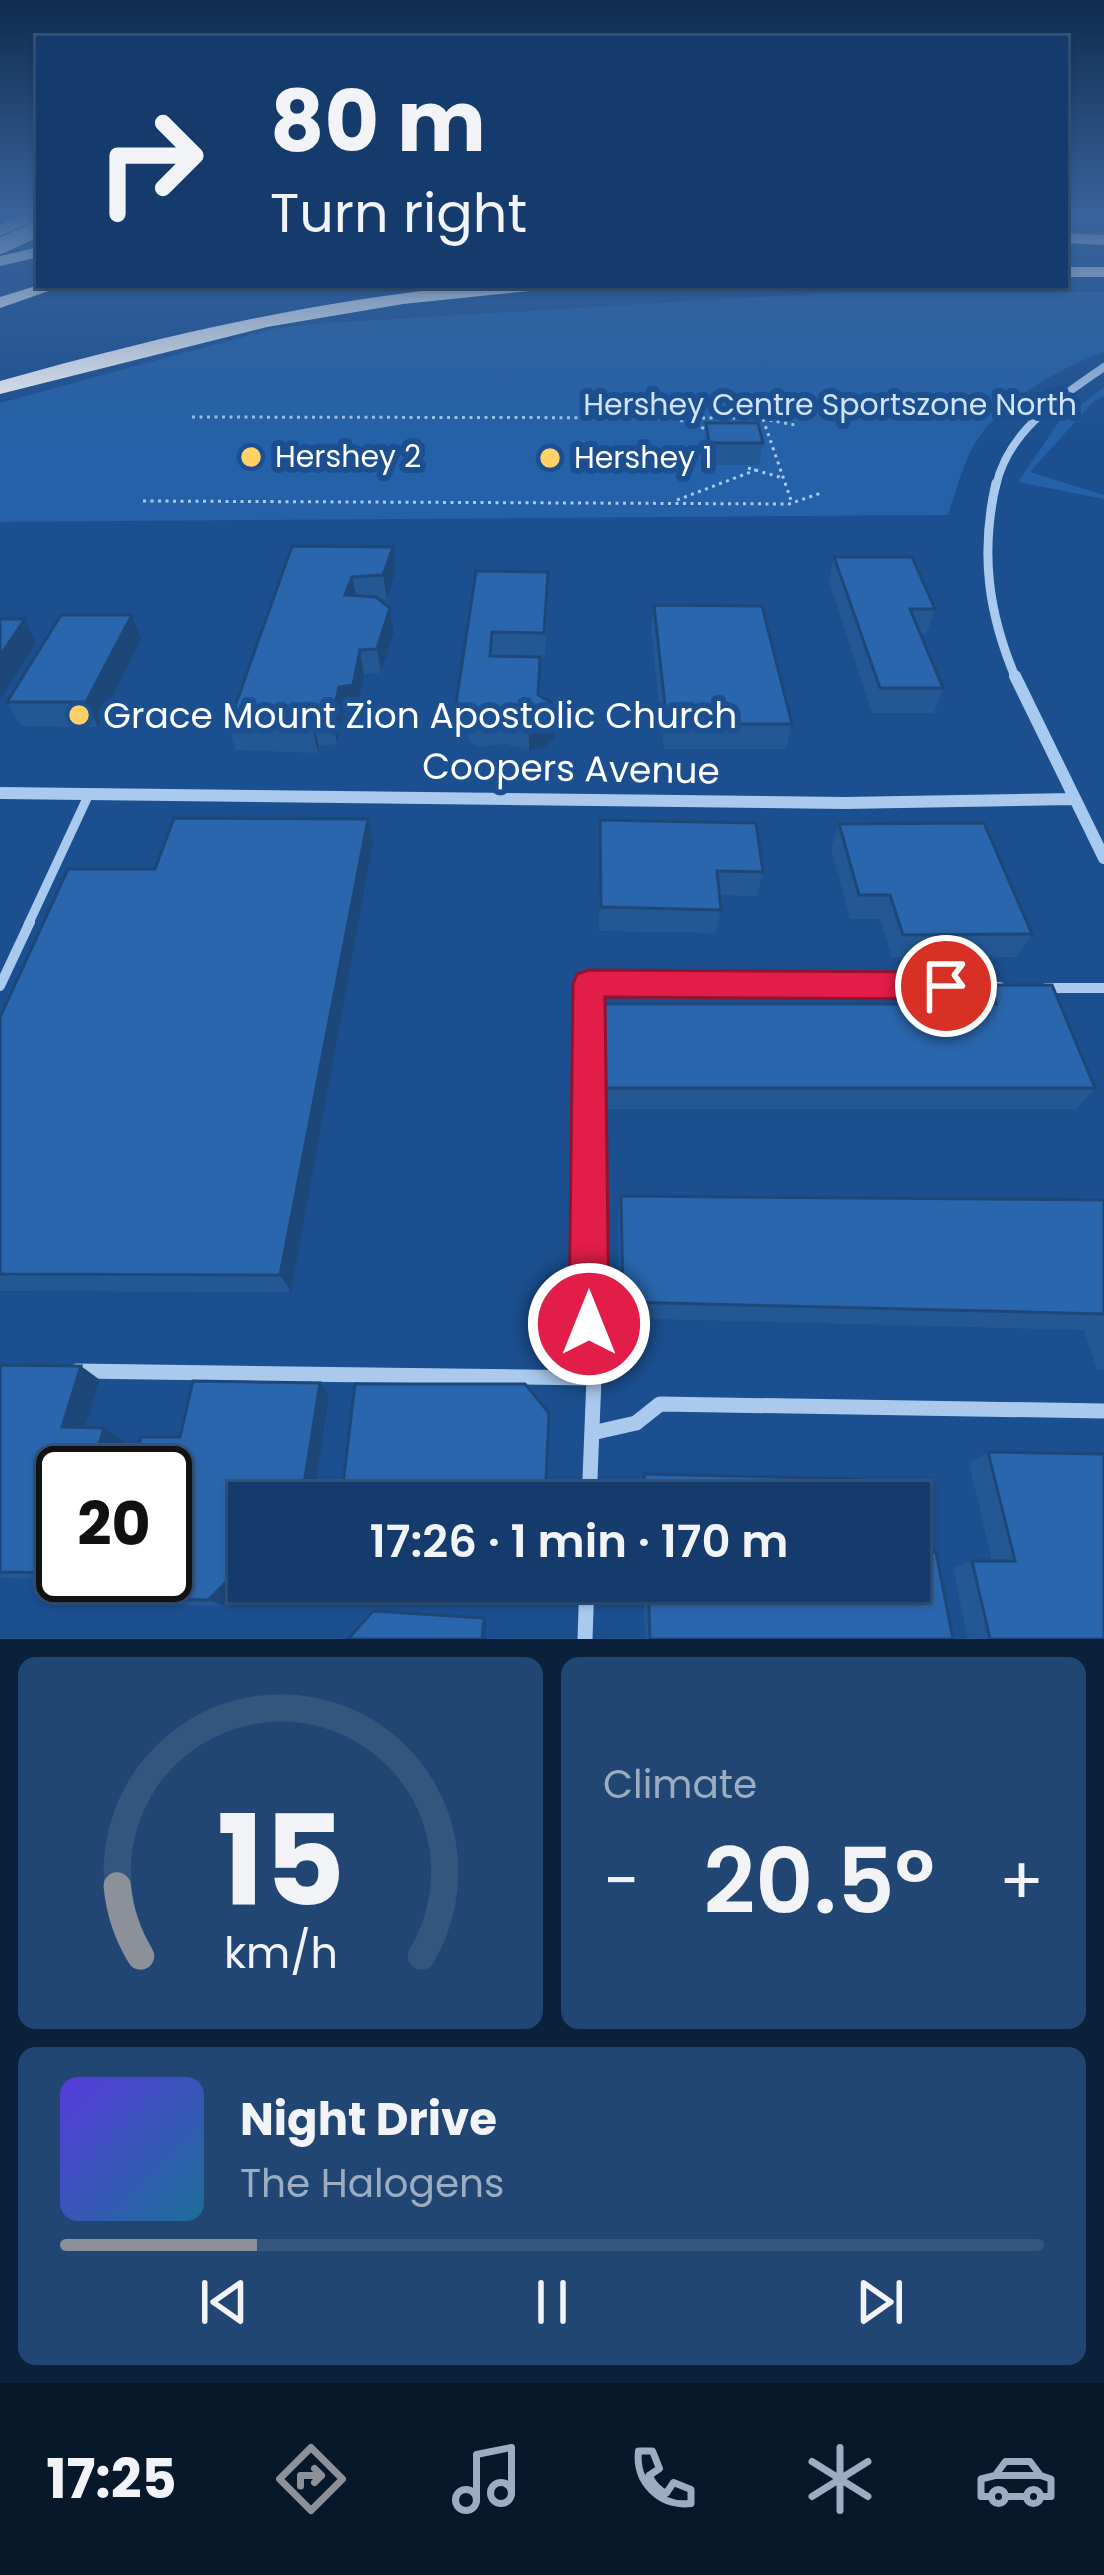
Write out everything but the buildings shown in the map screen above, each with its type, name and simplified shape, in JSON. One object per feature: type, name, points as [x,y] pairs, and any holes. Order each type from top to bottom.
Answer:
[{"type":"highway","points":[[0,302],[32,292]]},
{"type":"highway","points":[[0,388],[167,342],[311,312],[477,292]]},
{"type":"street","points":[[1104,367],[1067,387],[1019,434],[994,484],[983,528],[987,596],[996,627],[1104,859]]},
{"type":"street","name":"Coopers Avenue","points":[[0,793],[845,803],[1073,799]]},
{"type":"lane","points":[[0,986],[89,794]]},
{"type":"lane","points":[[591,1482],[594,1378],[589,1324],[589,984],[1005,987]]},
{"type":"lane","points":[[1028,988],[1104,988]]},
{"type":"lane","points":[[47,1370],[594,1378]]},
{"type":"lane","points":[[592,1433],[636,1423],[660,1404],[1104,1411]]},
{"type":"lane","points":[[585,1639],[586,1602]]},
{"type":"path","points":[[192,417],[763,418],[795,425]]},
{"type":"path","points":[[675,418],[722,434]]},
{"type":"path","points":[[763,418],[792,503]]},
{"type":"path","points":[[757,456],[776,456]]},
{"type":"path","points":[[748,468],[783,478]]},
{"type":"path","points":[[668,503],[756,470]]},
{"type":"path","points":[[143,501],[792,503],[821,493]]},
{"type":"green space","name":"Hershey Centre Sportszone North","points":[[837,292],[1104,292],[1104,352],[1047,379],[994,419],[970,452],[948,515],[0,522],[0,403],[272,329]]},
{"type":"green space","points":[[1104,387],[1104,396],[1094,401],[1030,472],[1104,495],[1104,499],[1018,482],[1058,423]]},
{"type":"place","name":"Hershey 2","points":[[251,457]]},
{"type":"place","name":"Hershey 1","points":[[550,458]]},
{"type":"place","name":"Grace Mount Zion Apostolic Church","points":[[79,715]]},
{"type":"route","points":[[589,1324],[589,984],[946,986]]}]
